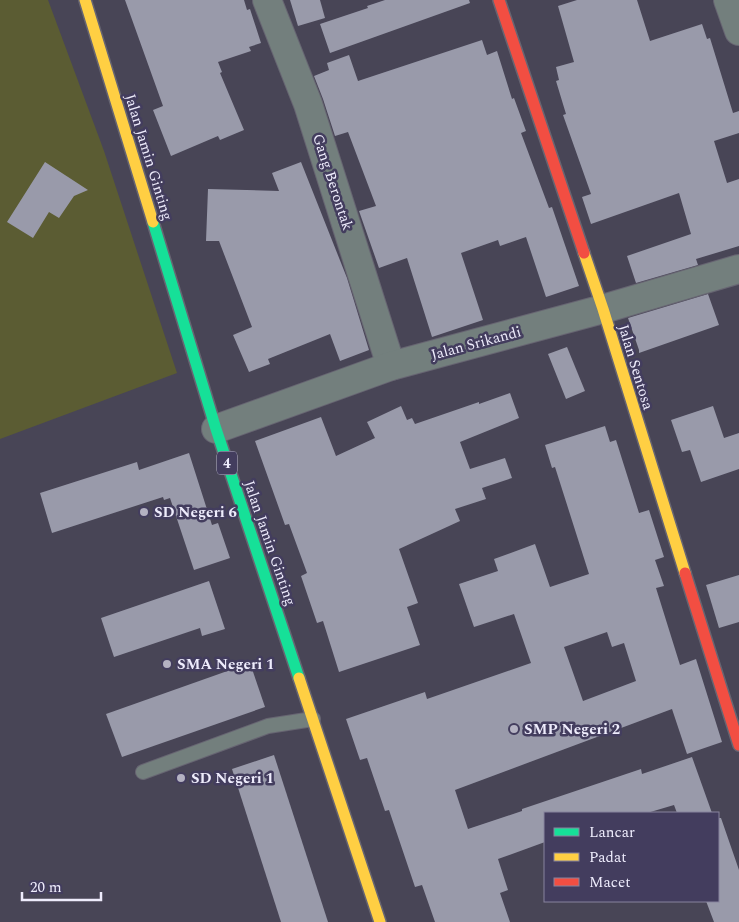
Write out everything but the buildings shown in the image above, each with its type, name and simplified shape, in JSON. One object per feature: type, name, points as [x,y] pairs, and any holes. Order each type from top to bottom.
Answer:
[{"type":"main road","name":"Jalan Jamin Ginting","points":[[85,0],[216,430],[380,922]]},
{"type":"main road","name":"Jalan Sentosa","points":[[499,0],[603,310],[739,745]]},
{"type":"street","name":"Gang Berontak","points":[[267,0],[308,104],[391,366]]},
{"type":"street","points":[[728,0],[739,31]]},
{"type":"street","name":"Jalan Srikandi","points":[[216,430],[391,366],[603,310],[739,268]]},
{"type":"lane","points":[[143,772],[268,726],[313,719]]},
{"type":"green space","points":[[0,0],[48,0],[104,151],[177,373],[0,439]]},
{"type":"traffic: fast","points":[[153,222],[216,429],[299,678]]},
{"type":"traffic: slow","points":[[85,0],[153,222]]},
{"type":"traffic: slow","points":[[584,253],[685,573]]},
{"type":"traffic: slow","points":[[299,678],[380,922]]},
{"type":"traffic: jam","points":[[499,0],[584,253]]},
{"type":"traffic: jam","points":[[685,573],[739,745]]},
{"type":"place","name":"SD Negeri 6","points":[[144,512]]},
{"type":"place","name":"SMA Negeri 1","points":[[167,664]]},
{"type":"place","name":"SMP Negeri 2","points":[[514,729]]},
{"type":"place","name":"SD Negeri 1","points":[[181,778]]}]
